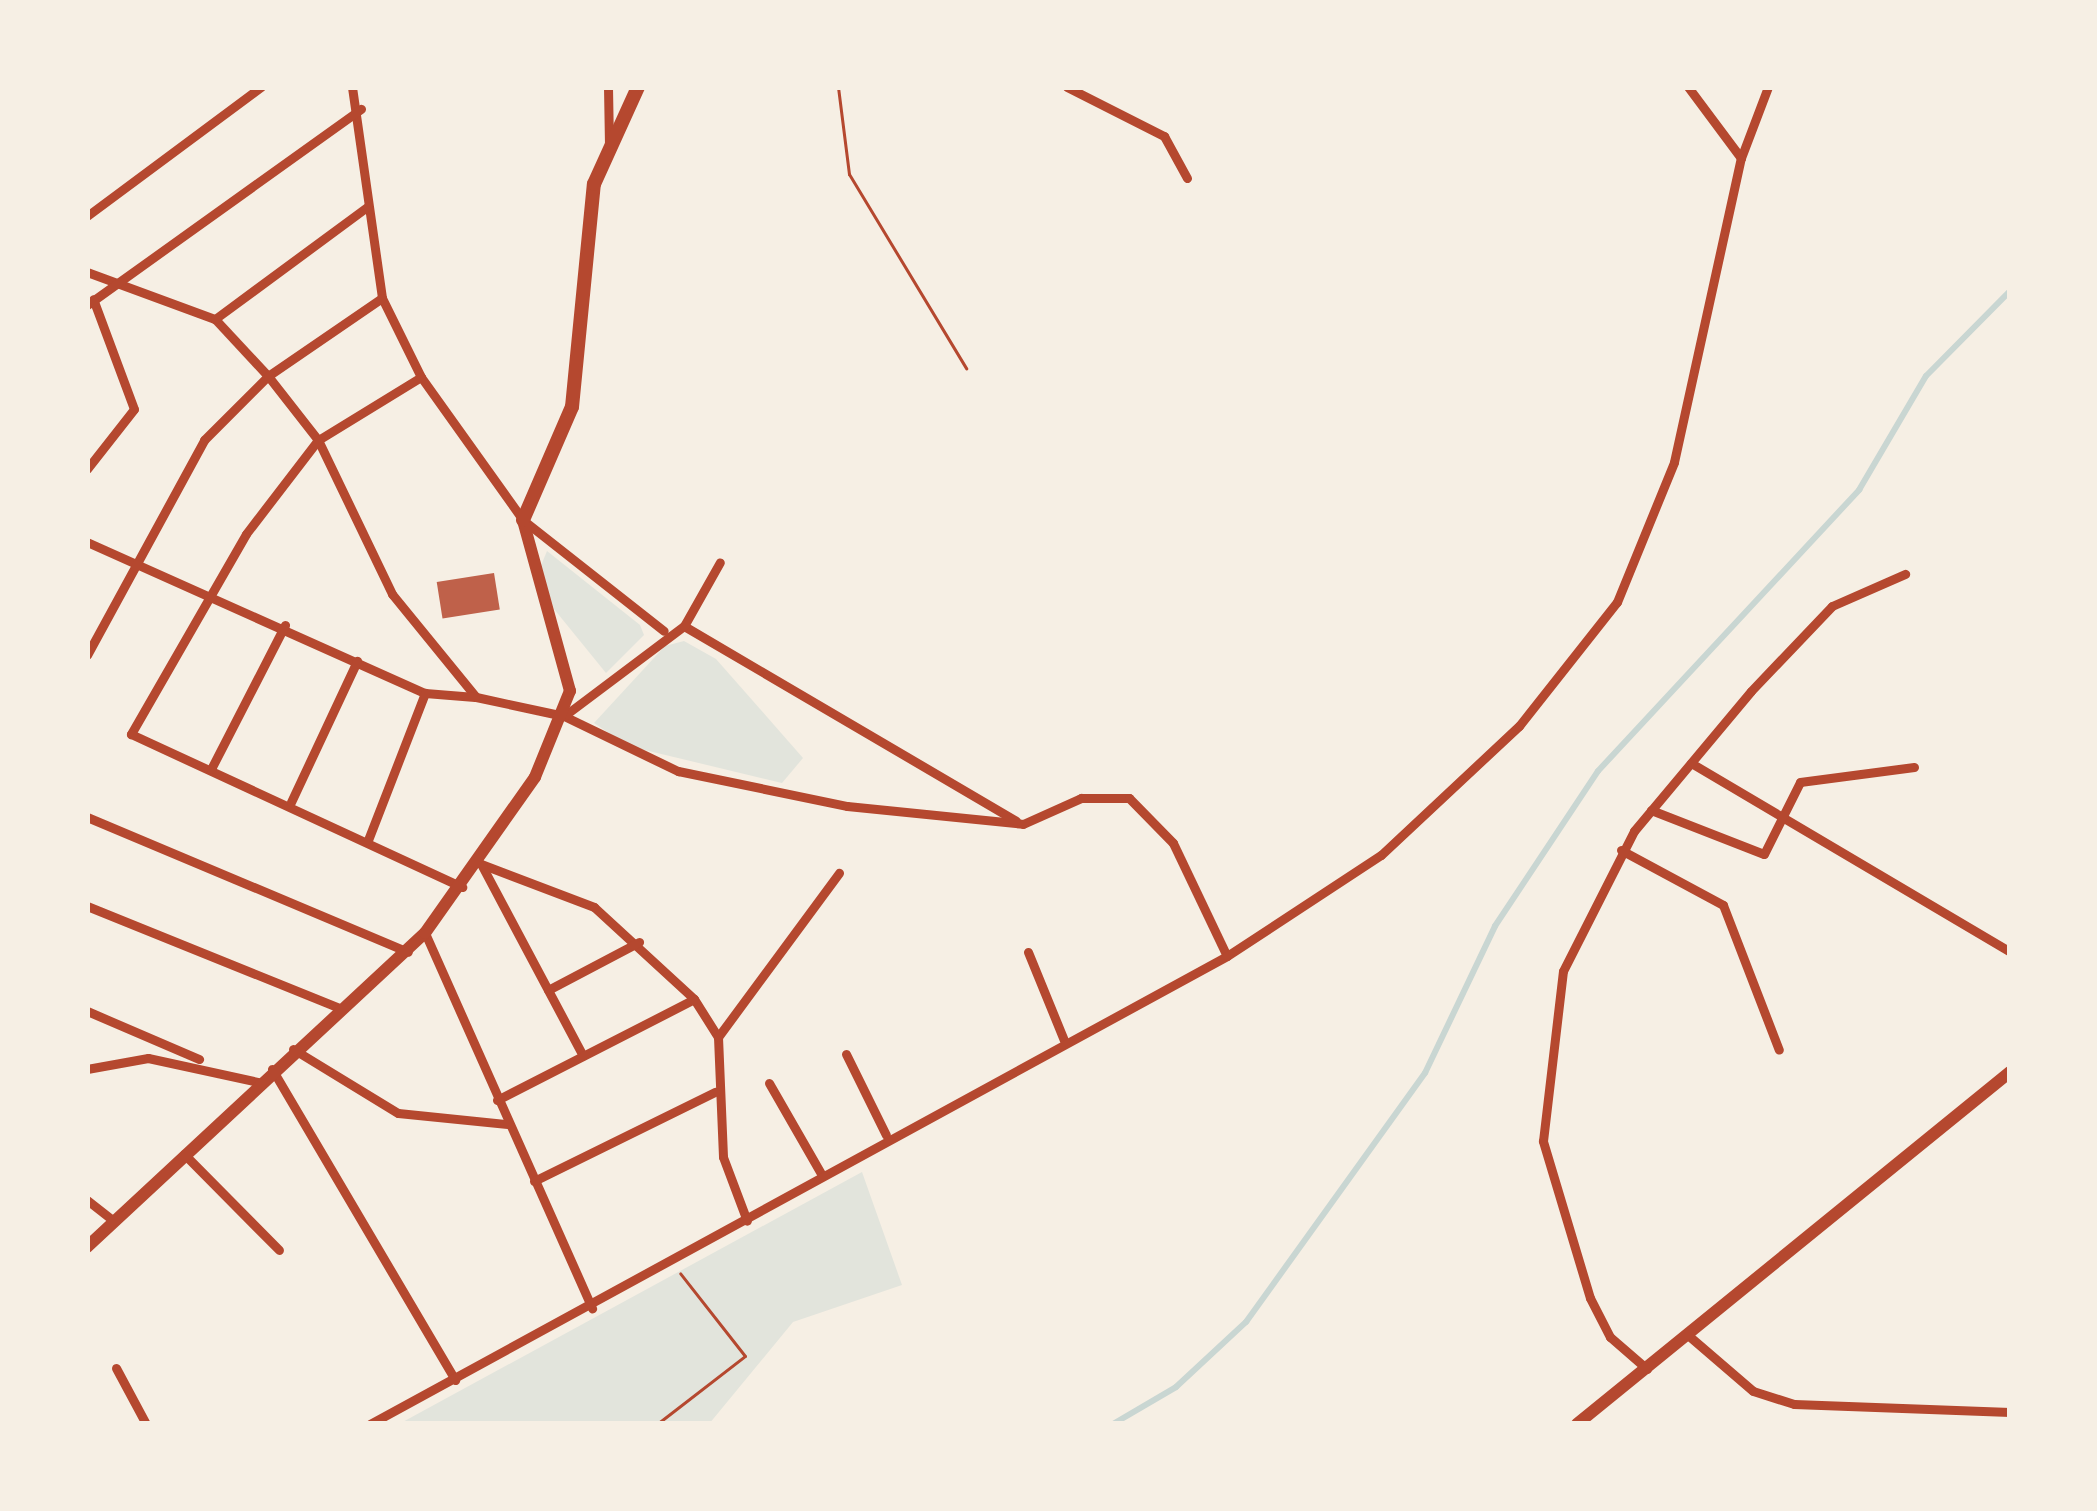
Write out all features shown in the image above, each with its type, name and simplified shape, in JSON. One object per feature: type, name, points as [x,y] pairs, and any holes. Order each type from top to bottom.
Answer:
[{"type":"main road","points":[[523,520],[572,407],[594,184],[638,87]]},
{"type":"street","points":[[87,216],[261,87]]},
{"type":"street","points":[[352,87],[361,109],[368,206],[382,298],[421,377],[523,520],[664,631]]},
{"type":"street","points":[[608,87],[609,144]]},
{"type":"street","points":[[1066,87],[1164,136],[1187,178]]},
{"type":"street","points":[[1688,87],[1741,158]]},
{"type":"street","points":[[370,1424],[673,1266],[886,1135],[1227,956],[1450,796],[1617,602],[1674,462],[1741,158],[1768,87]]},
{"type":"street","points":[[87,469],[134,409],[90,302],[361,109]]},
{"type":"street","points":[[215,319],[368,206]]},
{"type":"street","points":[[87,272],[215,319],[268,376],[318,440],[392,595],[476,697]]},
{"type":"street","points":[[87,655],[204,440],[268,376],[382,298]]},
{"type":"street","points":[[421,377],[318,440],[212,593],[131,734],[291,802],[462,887]]},
{"type":"street","points":[[523,520],[531,580],[564,659],[564,716]]},
{"type":"street","points":[[87,542],[212,593],[424,693],[476,697],[564,716],[678,771],[847,806],[1023,824],[1081,798],[1149,808],[1227,956]]},
{"type":"street","points":[[685,626],[720,562]]},
{"type":"street","points":[[1647,1369],[1610,1337],[1590,1298],[1540,1097],[1563,971],[1621,850],[1691,763],[1832,606],[1905,574]]},
{"type":"street","points":[[212,769],[285,626]]},
{"type":"street","points":[[87,1247],[292,1048],[408,952],[482,864],[564,716],[664,631],[685,626],[1023,824]]},
{"type":"street","points":[[291,802],[357,661]]},
{"type":"street","points":[[368,840],[424,693]]},
{"type":"street","points":[[1691,763],[1780,817],[1897,876],[2010,952]]},
{"type":"street","points":[[1651,810],[1764,854],[1780,817],[1810,777],[1914,767]]},
{"type":"street","points":[[87,817],[408,952]]},
{"type":"street","points":[[1621,850],[1724,904],[1779,1050]]},
{"type":"street","points":[[482,864],[594,907],[639,942],[694,999],[718,1037]]},
{"type":"street","points":[[482,864],[583,1056]]},
{"type":"street","points":[[747,1221],[715,1092],[718,1037],[838,873]]},
{"type":"street","points":[[87,906],[339,1008]]},
{"type":"street","points":[[425,933],[592,1308]]},
{"type":"street","points":[[548,990],[639,942]]},
{"type":"street","points":[[1028,952],[1064,1040]]},
{"type":"street","points":[[497,1100],[694,999]]},
{"type":"street","points":[[87,1011],[259,1082]]},
{"type":"street","points":[[292,1048],[398,1113],[508,1124]]},
{"type":"street","points":[[846,1054],[886,1135]]},
{"type":"street","points":[[87,1069],[210,1063]]},
{"type":"street","points":[[272,1069],[455,1380]]},
{"type":"street","points":[[1577,1424],[2010,1072]]},
{"type":"street","points":[[769,1083],[822,1175]]},
{"type":"street","points":[[534,1181],[715,1092]]},
{"type":"street","points":[[184,1154],[279,1250]]},
{"type":"street","points":[[87,1200],[115,1221]]},
{"type":"street","points":[[1689,1336],[1753,1390],[1794,1404],[2010,1412]]},
{"type":"street","points":[[116,1368],[146,1424]]},
{"type":"path","points":[[838,87],[849,174],[966,368]]},
{"type":"path","points":[[658,1424],[745,1356],[744,1342],[673,1266]]},
{"type":"shaded area","points":[[547,551],[640,625],[644,635],[606,673],[554,609],[540,568]]},
{"type":"shaded area","points":[[684,641],[716,659],[803,758],[782,783],[628,746],[594,723],[665,646]]},
{"type":"shaded area","points":[[862,1172],[902,1285],[793,1322],[709,1424],[399,1424]]},
{"type":"building","points":[[494,573],[500,610],[443,619],[437,582]]},
{"type":"waterway","points":[[1113,1424],[1176,1387],[1246,1322],[1425,1073],[1495,926],[1598,771],[1859,490],[1926,376],[2010,291]]}]
